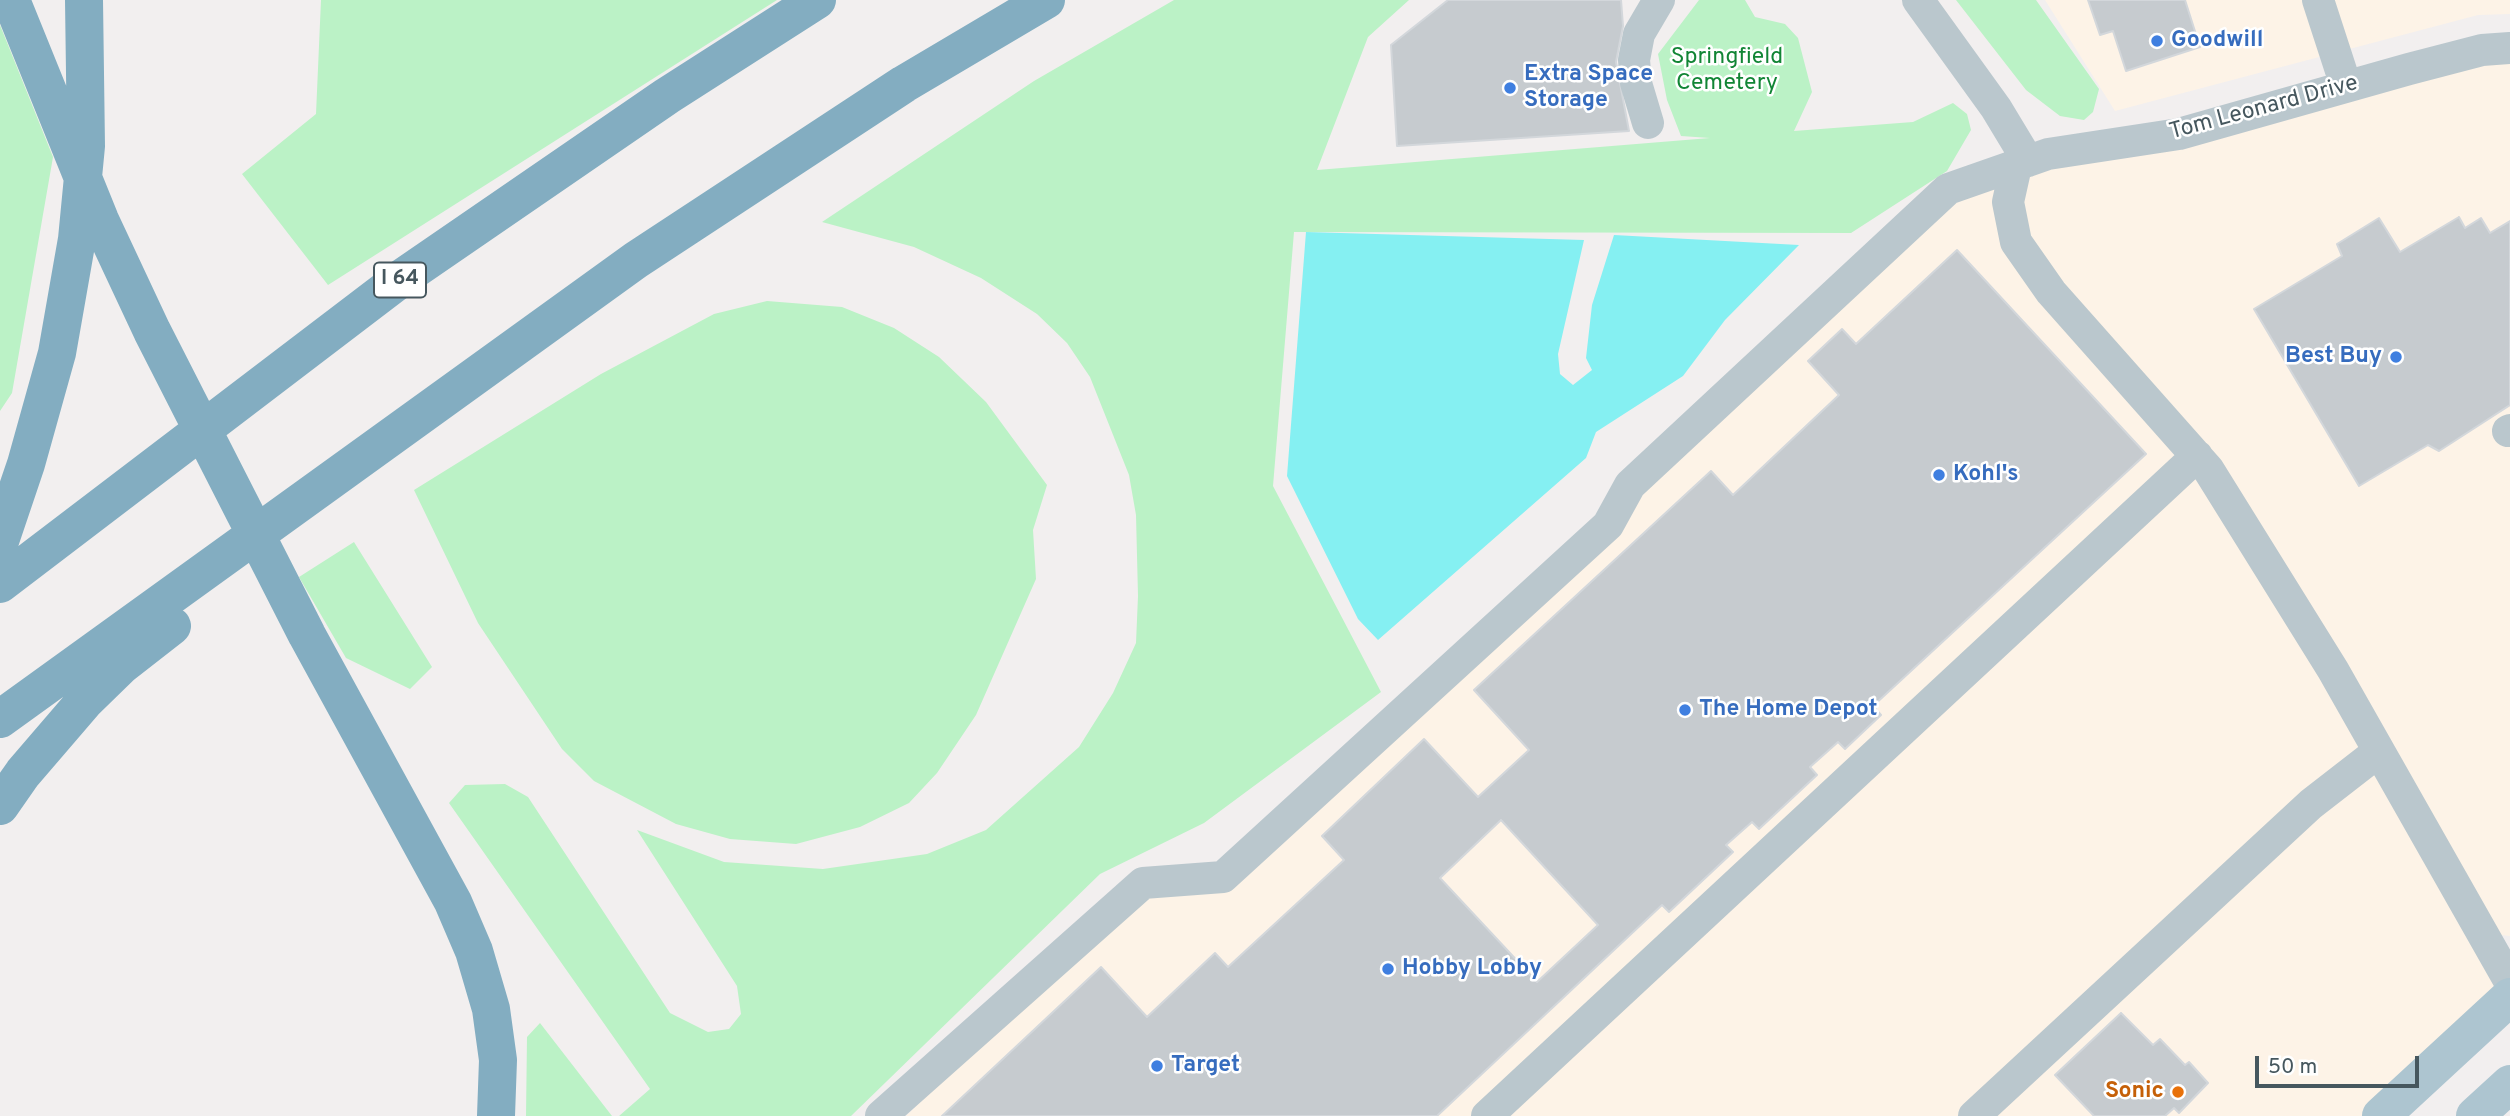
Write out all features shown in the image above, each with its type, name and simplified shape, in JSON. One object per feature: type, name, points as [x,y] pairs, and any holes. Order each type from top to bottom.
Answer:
[{"type":"highway","points":[[11,0],[100,220],[152,331],[307,635],[453,902],[474,951],[491,1009],[498,1060],[496,1116]]},
{"type":"highway","points":[[0,541],[26,464],[57,353],[77,239],[86,146],[84,0]]},
{"type":"highway","name":"I 64","points":[[0,584],[399,280],[667,96],[817,0]]},
{"type":"highway","points":[[0,719],[370,454],[551,320],[702,215],[904,84],[1046,0]]},
{"type":"highway","points":[[0,806],[54,735],[122,665],[187,614],[370,454]]},
{"type":"main road","points":[[2381,1116],[2510,997]]},
{"type":"main road","points":[[2475,1116],[2510,1084]]},
{"type":"street","points":[[1647,123],[1636,83],[1634,60],[1639,34],[1658,0]]},
{"type":"street","points":[[1918,0],[1996,108],[2022,163],[2008,202],[2016,242],[2051,292],[2197,456],[2267,560],[2510,982]]},
{"type":"street","points":[[2318,0],[2346,86]]},
{"type":"street","name":"Tom Leonard Drive","points":[[881,1116],[1143,883],[1223,877],[1608,525],[1630,485],[1948,189],[2048,154],[2179,134],[2482,50],[2510,48]]},
{"type":"street","points":[[1487,1116],[2197,456]]},
{"type":"street","points":[[1974,1116],[2311,804],[2378,752]]},
{"type":"shaded area","points":[[2045,0],[2510,0],[2510,14],[2478,15],[2115,111]]},
{"type":"shaded area","points":[[2510,48],[2510,936],[2501,935],[2510,982],[2381,1116],[906,1116],[1143,883],[1223,877],[1948,189]]},
{"type":"green space","points":[[321,0],[777,0],[328,285],[242,174],[316,114]]},
{"type":"green space","name":"Springfield Cemetery","points":[[1174,0],[1409,0],[1368,37],[1317,170],[1710,138],[1681,136],[1667,100],[1658,54],[1699,0],[1745,0],[1755,17],[1785,24],[1798,38],[1812,92],[1794,131],[1913,122],[1953,103],[1967,114],[1971,130],[1947,171],[1851,233],[1294,232],[1273,486],[1381,692],[1204,823],[1100,874],[851,1116],[619,1116],[650,1089],[449,803],[465,785],[505,784],[528,797],[670,1013],[708,1032],[729,1029],[741,1014],[737,986],[637,830],[724,862],[823,869],[927,854],[986,830],[1079,747],[1113,693],[1136,643],[1138,596],[1136,515],[1129,475],[1090,377],[1067,343],[1037,314],[981,278],[914,247],[822,222],[1034,81]]},
{"type":"green space","points":[[1956,0],[2036,0],[2099,89],[2093,112],[2084,120],[2060,116],[2026,90]]},
{"type":"green space","points":[[0,25],[53,157],[12,393],[0,411]]},
{"type":"green space","points":[[767,301],[842,307],[894,328],[939,357],[986,402],[1047,485],[1033,530],[1036,579],[976,715],[937,773],[909,803],[860,827],[796,844],[730,839],[676,824],[594,781],[562,749],[478,623],[414,490],[601,374],[714,314]]},
{"type":"green space","points":[[354,542],[432,667],[410,689],[346,658],[299,577]]},
{"type":"green space","points":[[540,1023],[612,1116],[526,1116],[527,1037]]},
{"type":"water","points":[[1306,232],[1584,240],[1558,354],[1560,374],[1573,385],[1592,370],[1586,358],[1592,305],[1614,235],[1799,245],[1725,320],[1683,376],[1596,432],[1586,458],[1378,640],[1358,619],[1287,476]]},
{"type":"building","name":"Extra Space Storage","points":[[1448,0],[1621,0],[1623,26],[1616,62],[1629,131],[1397,146],[1391,45]]},
{"type":"building","name":"Goodwill","points":[[2088,0],[2185,0],[2200,47],[2126,71],[2113,31],[2100,35]]},
{"type":"building","name":"Best Buy","points":[[2459,217],[2465,228],[2481,218],[2490,233],[2510,221],[2510,405],[2439,451],[2428,445],[2359,486],[2254,309],[2342,256],[2337,244],[2379,218],[2400,252]]},
{"type":"building","points":[[1957,250],[2146,454],[1873,706],[1881,715],[1845,749],[1838,742],[1810,767],[1817,775],[1759,829],[1752,822],[1726,845],[1733,852],[1669,912],[1662,905],[1437,1116],[942,1116],[1101,967],[1147,1017],[1215,953],[1228,967],[1344,860],[1322,836],[1424,739],[1478,797],[1529,750],[1474,690],[1711,471],[1733,495],[1839,395],[1808,361],[1842,329],[1856,344]],"holes":[[[1501,820],[1598,925],[1537,982],[1440,878]]]},
{"type":"building","points":[[2121,1013],[2153,1045],[2160,1039],[2185,1065],[2189,1062],[2208,1083],[2179,1113],[2174,1108],[2165,1116],[2094,1116],[2055,1075]]},
{"type":"place","name":"Goodwill","points":[[2157,41]]},
{"type":"place","name":"Extra Space Storage","points":[[1510,88]]},
{"type":"place","name":"Best Buy","points":[[2396,357]]},
{"type":"place","name":"Kohl's","points":[[1939,475]]},
{"type":"place","name":"The Home Depot","points":[[1685,710]]},
{"type":"place","name":"Hobby Lobby","points":[[1388,969]]},
{"type":"place","name":"Target","points":[[1157,1066]]},
{"type":"place","name":"Sonic","points":[[2178,1092]]}]
